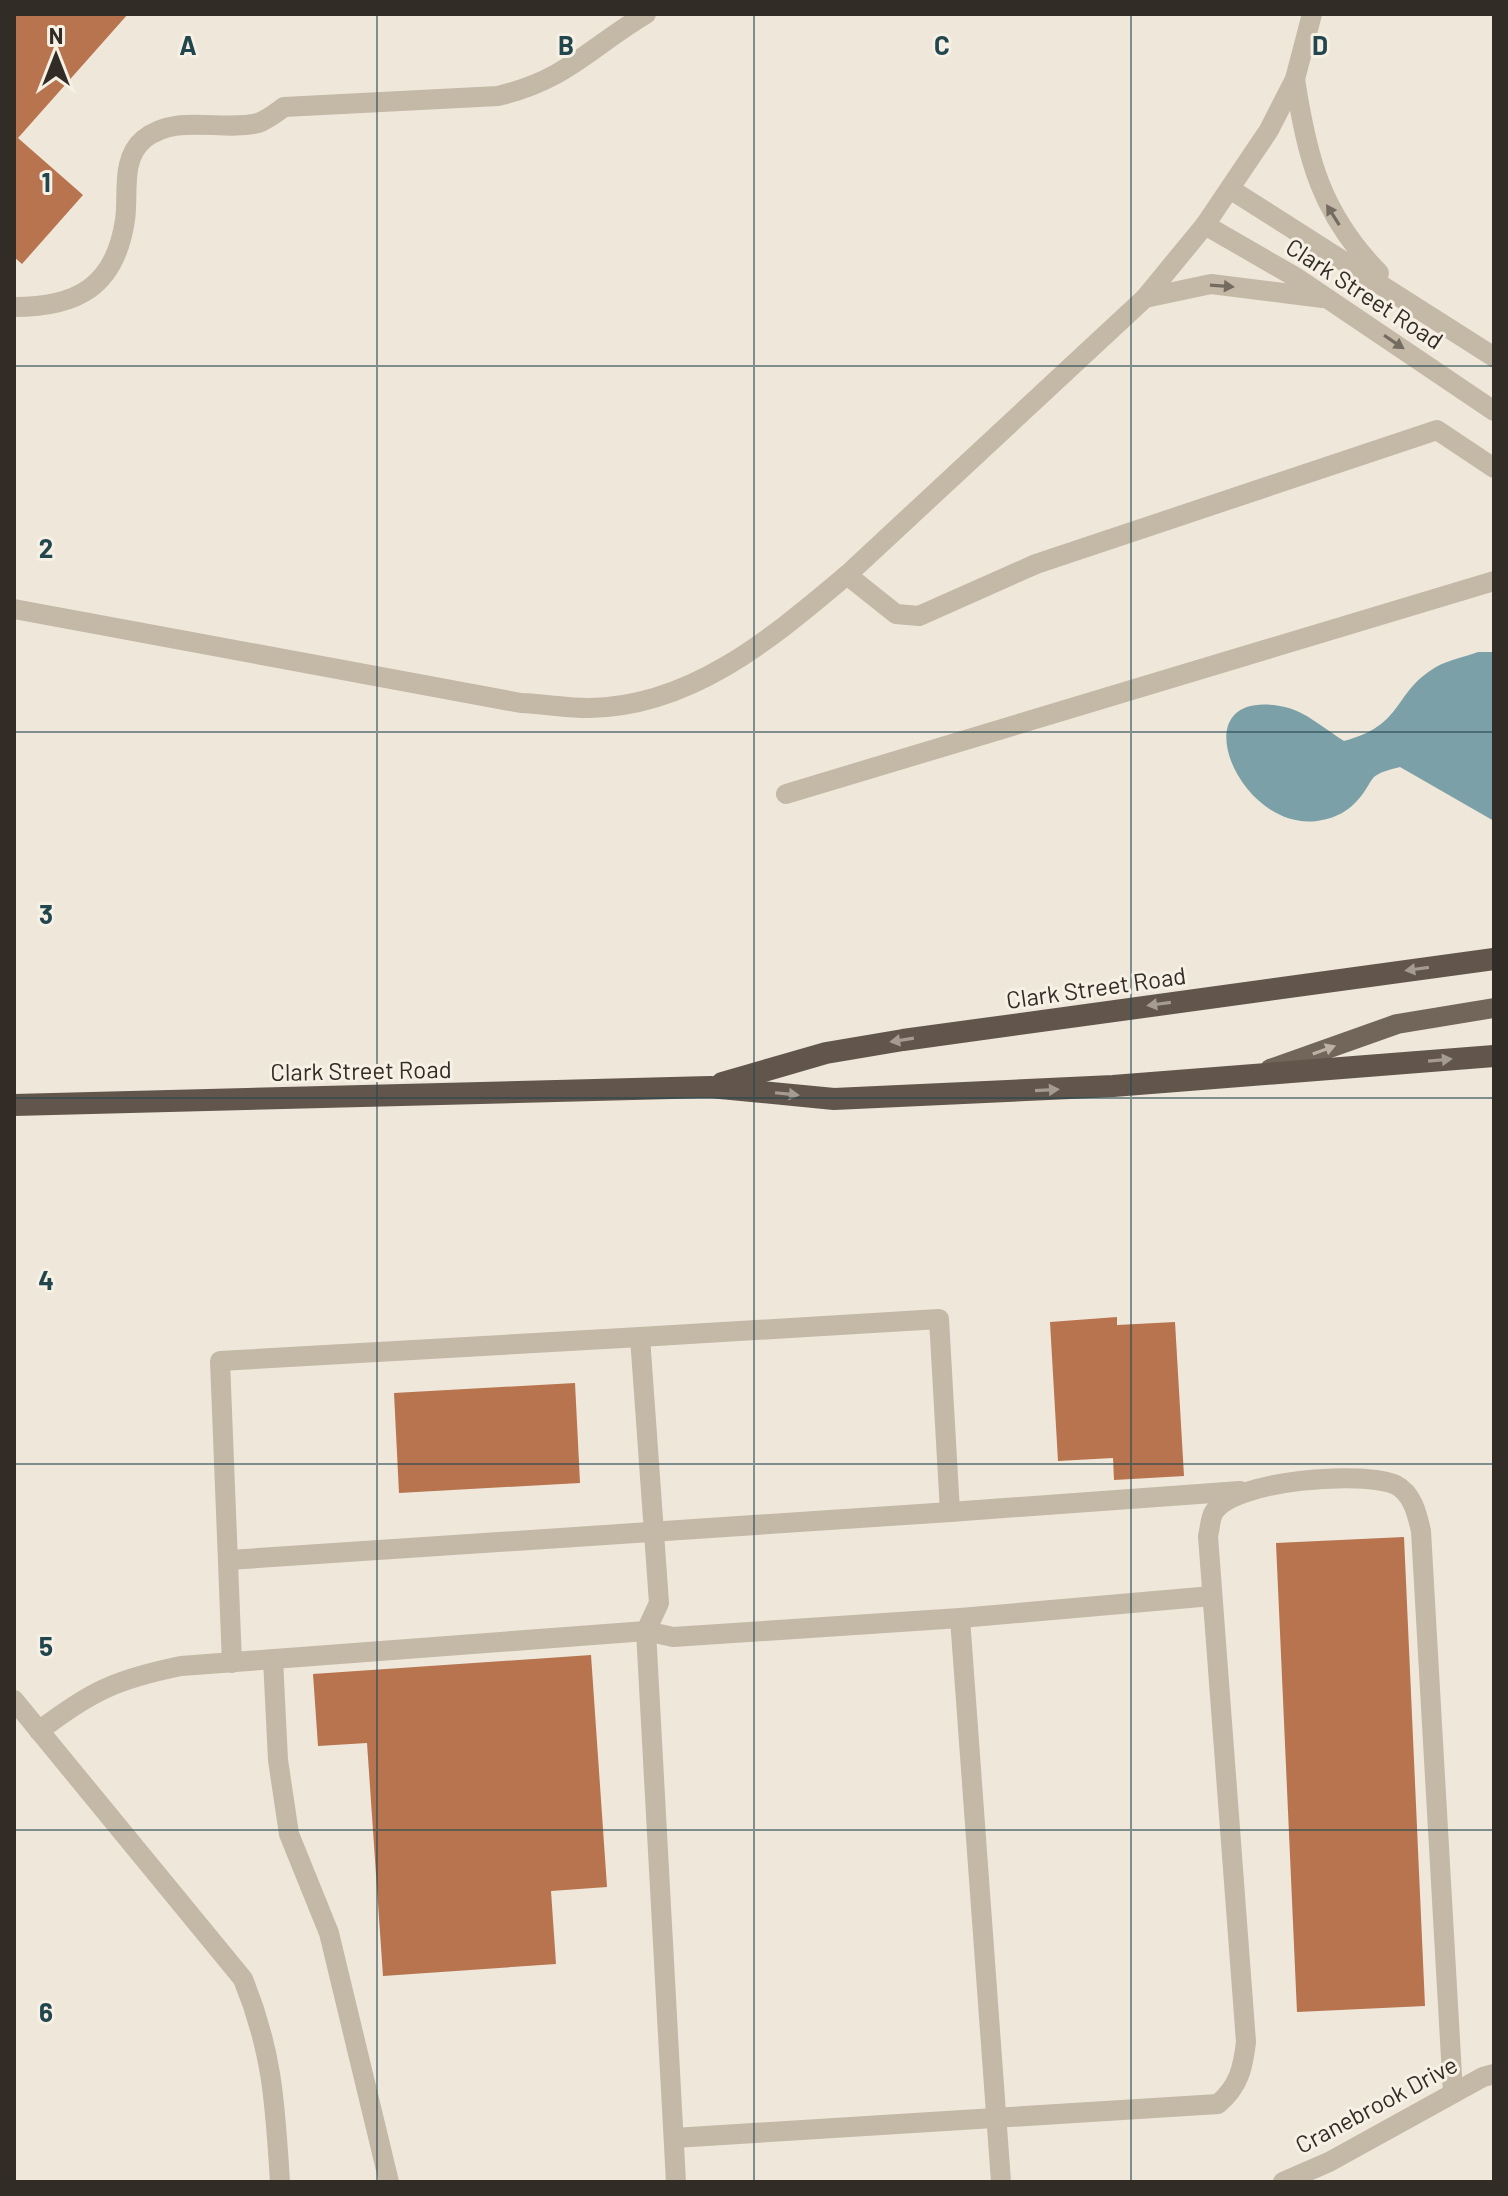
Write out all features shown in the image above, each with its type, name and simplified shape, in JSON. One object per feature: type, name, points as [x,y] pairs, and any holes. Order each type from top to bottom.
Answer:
[{"type":"highway","name":"Clark Street Road","points":[[710,1087],[826,1053],[903,1040],[1494,959]]},
{"type":"highway","name":"Clark Street Road","points":[[14,1105],[710,1087],[834,1099],[1251,1076],[1494,1056]]},
{"type":"main road","points":[[1251,1076],[1397,1024],[1494,1008]]},
{"type":"street","points":[[14,307],[42,307],[71,301],[90,291],[112,265],[125,221],[126,169],[143,140],[178,125],[259,123],[284,107],[498,96],[532,88],[566,71],[646,14]]},
{"type":"street","points":[[14,609],[521,703],[591,708],[646,700],[705,679],[730,666],[847,575],[1145,298],[1205,225],[1269,130],[1295,79],[1312,14]]},
{"type":"street","points":[[1295,79],[1306,150],[1327,206],[1356,250],[1401,296]]},
{"type":"street","name":"Clark Street Road","points":[[1230,189],[1494,357]]},
{"type":"street","name":"Clark Street Road","points":[[1205,225],[1329,299],[1494,411]]},
{"type":"street","points":[[1145,298],[1211,284],[1329,299]]},
{"type":"street","points":[[847,575],[896,614],[919,616],[1036,564],[1437,430],[1494,468]]},
{"type":"street","points":[[786,794],[1494,581]]},
{"type":"street","points":[[232,1663],[220,1361],[939,1319],[950,1512]]},
{"type":"street","points":[[640,1337],[659,1603],[646,1631],[676,2182]]},
{"type":"street","points":[[229,1560],[1240,1491],[1274,1483],[1376,1478],[1398,1486],[1415,1505],[1421,1531],[1453,2093]]},
{"type":"street","points":[[674,2138],[1218,2104],[1233,2091],[1246,2042],[1208,1536],[1214,1511],[1240,1491]]},
{"type":"street","points":[[39,1731],[82,1697],[128,1677],[181,1666],[646,1631],[673,1637],[960,1618],[1212,1596]]},
{"type":"street","points":[[960,1618],[1001,2182]]},
{"type":"street","points":[[273,1659],[278,1760],[289,1834],[329,1933],[389,2182]]},
{"type":"street","points":[[14,1700],[243,1979],[263,2029],[274,2086],[280,2182]]},
{"type":"street","name":"Cranebrook Drive","points":[[1283,2182],[1329,2162],[1453,2093],[1494,2074]]},
{"type":"water","points":[[1478,652],[1494,652],[1494,821],[1400,767],[1375,776],[1356,802],[1339,815],[1317,821],[1288,818],[1263,805],[1243,784],[1230,760],[1226,736],[1233,717],[1252,706],[1293,709],[1344,741],[1378,726],[1412,687],[1436,667]]},
{"type":"building","points":[[14,14],[128,14],[18,138],[83,195],[22,264],[14,257]]},
{"type":"building","points":[[1117,1317],[1117,1325],[1175,1322],[1184,1476],[1114,1480],[1113,1458],[1058,1461],[1050,1322]]},
{"type":"building","points":[[575,1383],[580,1483],[399,1493],[394,1393]]},
{"type":"building","points":[[1404,1537],[1425,2006],[1297,2012],[1276,1543]]},
{"type":"building","points":[[591,1655],[607,1887],[551,1891],[556,1964],[383,1976],[367,1743],[318,1746],[313,1674]]}]
